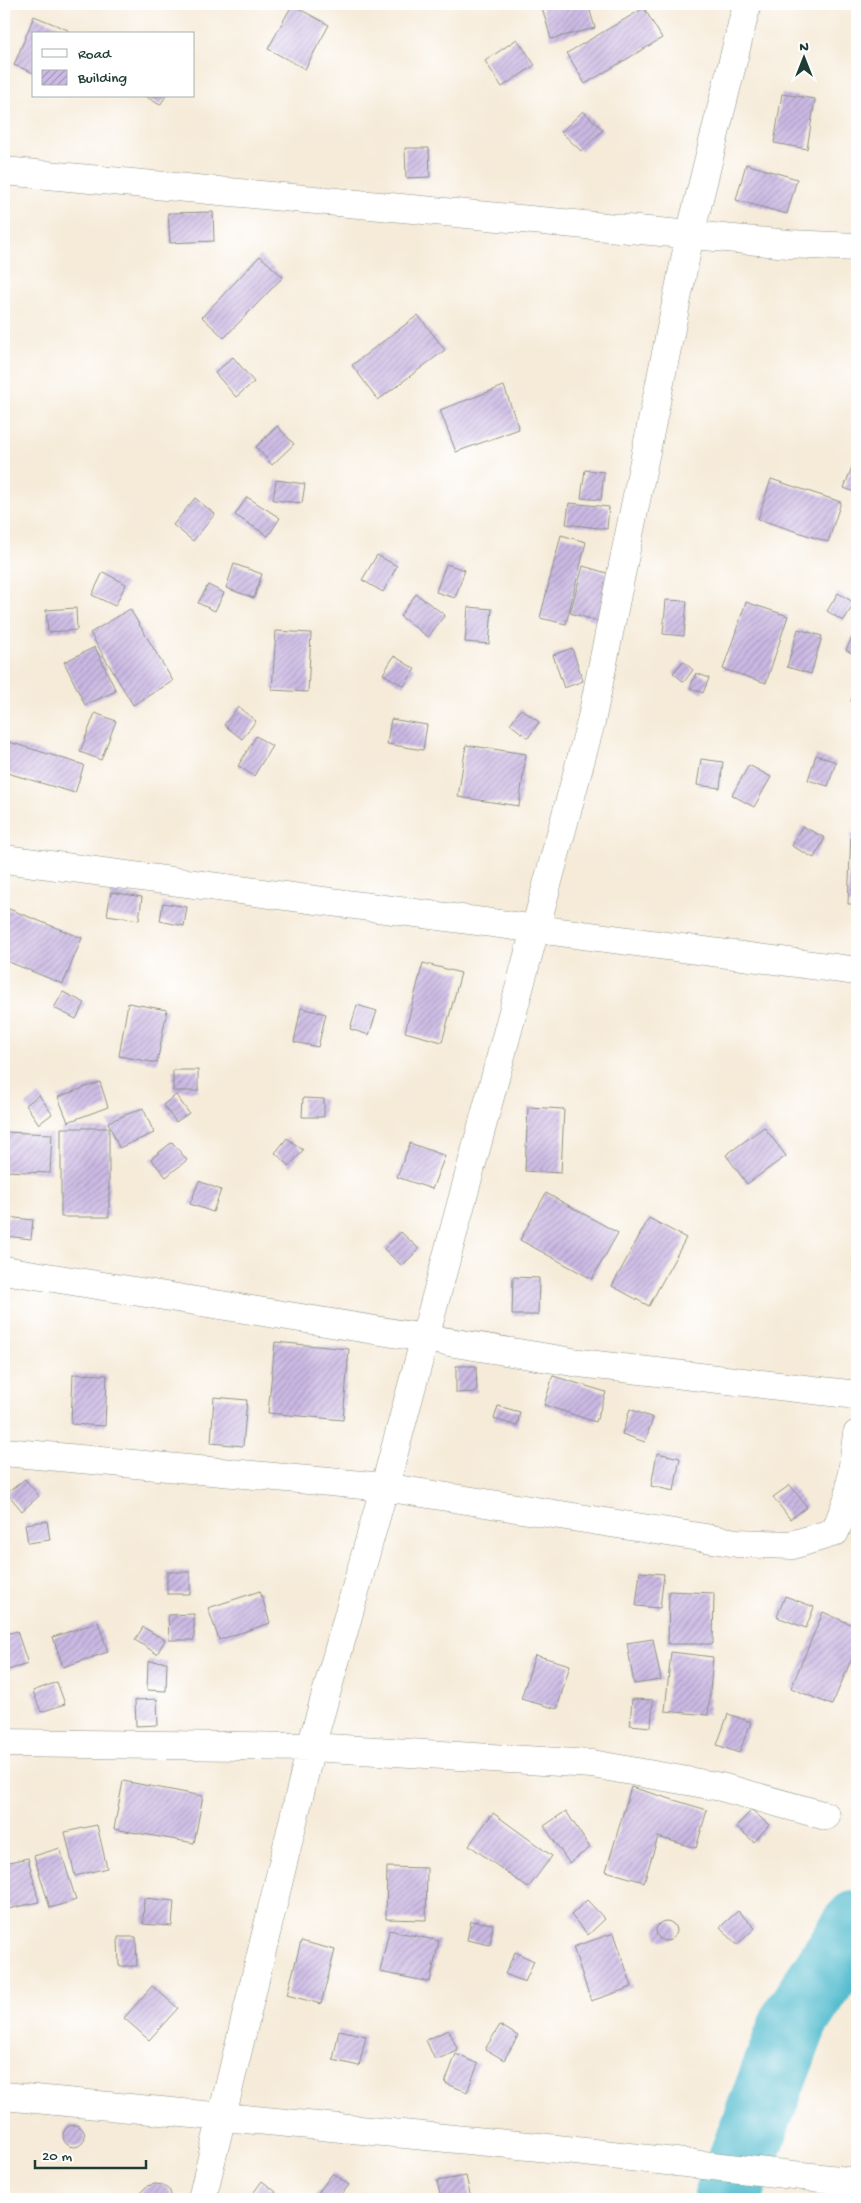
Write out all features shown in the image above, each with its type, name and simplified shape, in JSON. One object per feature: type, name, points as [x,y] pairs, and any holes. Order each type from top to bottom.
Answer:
[{"type":"street","points":[[202,2199],[311,1747],[425,1338],[591,722],[690,235],[747,4]]},
{"type":"street","points":[[4,171],[789,244],[857,247]]},
{"type":"street","points":[[4,859],[857,971]]},
{"type":"street","points":[[4,1270],[579,1363],[857,1395]]},
{"type":"street","points":[[4,1452],[384,1487],[737,1543],[792,1544],[835,1532],[849,1496],[857,1434]]},
{"type":"street","points":[[4,1743],[311,1747],[592,1764],[721,1787],[826,1816]]},
{"type":"street","points":[[4,2096],[539,2147],[857,2182]]},
{"type":"building","points":[[541,4],[588,4],[595,28],[551,39]]},
{"type":"building","points":[[292,5],[329,25],[305,69],[268,49]]},
{"type":"building","points":[[644,8],[662,38],[585,84],[567,53]]},
{"type":"building","points":[[34,16],[68,30],[67,32],[32,32],[32,72],[14,65]]},
{"type":"building","points":[[517,39],[535,65],[502,87],[485,61]]},
{"type":"building","points":[[782,94],[815,99],[807,149],[774,143]]},
{"type":"building","points":[[148,98],[165,98],[160,105]]},
{"type":"building","points":[[583,111],[603,130],[581,151],[561,132]]},
{"type":"building","points":[[405,148],[429,148],[430,177],[406,178]]},
{"type":"building","points":[[746,164],[797,179],[787,214],[736,200]]},
{"type":"building","points":[[213,212],[214,241],[170,243],[168,213]]},
{"type":"building","points":[[260,256],[283,277],[224,338],[202,317]]},
{"type":"building","points":[[418,315],[445,350],[378,400],[352,365]]},
{"type":"building","points":[[233,357],[254,382],[236,397],[215,373]]},
{"type":"building","points":[[504,386],[519,429],[456,452],[440,410]]},
{"type":"building","points":[[277,426],[294,444],[272,465],[256,447]]},
{"type":"building","points":[[857,454],[857,493],[844,488]]},
{"type":"building","points":[[585,470],[604,472],[601,500],[581,498]]},
{"type":"building","points":[[771,479],[841,502],[828,542],[758,519]]},
{"type":"building","points":[[276,480],[305,484],[302,503],[273,500]]},
{"type":"building","points":[[247,497],[280,518],[268,536],[235,515]]},
{"type":"building","points":[[195,498],[215,514],[193,541],[173,525]]},
{"type":"building","points":[[569,503],[609,507],[607,529],[566,524]]},
{"type":"building","points":[[561,535],[586,542],[566,624],[540,618]]},
{"type":"building","points":[[377,555],[397,566],[383,592],[362,580]]},
{"type":"building","points":[[234,564],[262,574],[254,598],[226,588]]},
{"type":"building","points":[[446,564],[465,570],[455,598],[436,592]]},
{"type":"building","points":[[583,566],[610,574],[598,621],[570,613]]},
{"type":"building","points":[[103,572],[126,584],[115,606],[92,595]]},
{"type":"building","points":[[208,585],[224,593],[215,611],[198,603]]},
{"type":"building","points":[[838,593],[855,603],[843,621],[827,611]]},
{"type":"building","points":[[416,594],[445,615],[428,637],[400,616]]},
{"type":"building","points":[[666,600],[687,601],[684,636],[663,634]]},
{"type":"building","points":[[746,602],[788,616],[766,683],[723,669]]},
{"type":"building","points":[[468,607],[492,609],[489,644],[465,642]]},
{"type":"building","points":[[76,608],[77,630],[48,632],[46,610]]},
{"type":"building","points":[[130,609],[173,681],[133,705],[90,633]]},
{"type":"building","points":[[798,629],[822,636],[811,674],[787,667]]},
{"type":"building","points":[[276,631],[311,633],[308,692],[272,690]]},
{"type":"building","points":[[853,636],[857,638],[857,656],[846,650]]},
{"type":"building","points":[[95,647],[116,691],[85,705],[64,662]]},
{"type":"building","points":[[572,648],[583,681],[564,688],[553,655]]},
{"type":"building","points":[[394,656],[415,669],[404,686],[383,674]]},
{"type":"building","points":[[683,661],[693,670],[684,682],[673,673]]},
{"type":"building","points":[[696,673],[709,678],[703,693],[690,688]]},
{"type":"building","points":[[857,687],[857,704],[851,701]]},
{"type":"building","points":[[238,707],[256,721],[242,739],[224,725]]},
{"type":"building","points":[[521,709],[539,722],[528,738],[510,724]]},
{"type":"building","points":[[95,713],[116,721],[101,760],[80,752]]},
{"type":"building","points":[[391,719],[427,725],[423,750],[387,744]]},
{"type":"building","points":[[256,736],[272,746],[254,776],[238,766]]},
{"type":"building","points":[[6,741],[84,765],[75,793],[4,772]]},
{"type":"building","points":[[466,745],[526,754],[519,806],[458,797]]},
{"type":"building","points":[[816,755],[836,762],[828,786],[808,780]]},
{"type":"building","points":[[701,759],[723,762],[720,788],[697,785]]},
{"type":"building","points":[[749,765],[771,777],[754,807],[732,795]]},
{"type":"building","points":[[802,826],[825,838],[814,858],[792,846]]},
{"type":"building","points":[[851,833],[857,834],[857,904],[848,904]]},
{"type":"building","points":[[111,892],[142,897],[139,920],[107,915]]},
{"type":"building","points":[[163,903],[187,907],[184,926],[160,921]]},
{"type":"building","points":[[4,907],[82,938],[63,984],[4,960]]},
{"type":"building","points":[[423,963],[461,973],[442,1042],[405,1032]]},
{"type":"building","points":[[63,992],[85,1003],[76,1019],[54,1008]]},
{"type":"building","points":[[128,1003],[167,1010],[157,1063],[119,1056]]},
{"type":"building","points":[[357,1005],[377,1011],[369,1035],[350,1029]]},
{"type":"building","points":[[301,1008],[326,1014],[318,1047],[294,1042]]},
{"type":"building","points":[[173,1070],[198,1070],[198,1091],[173,1091]]},
{"type":"building","points":[[100,1082],[108,1107],[68,1122],[58,1097]]},
{"type":"building","points":[[39,1095],[52,1114],[39,1124],[26,1105]]},
{"type":"building","points":[[176,1095],[189,1113],[176,1122],[163,1105]]},
{"type":"building","points":[[303,1098],[324,1099],[324,1117],[302,1117]]},
{"type":"building","points":[[528,1107],[564,1109],[561,1173],[525,1171]]},
{"type":"building","points":[[143,1108],[154,1133],[119,1148],[108,1122]]},
{"type":"building","points":[[764,1127],[786,1156],[747,1184],[726,1155]]},
{"type":"building","points":[[61,1128],[109,1128],[109,1217],[61,1217]]},
{"type":"building","points":[[4,1132],[52,1134],[50,1173],[4,1171]]},
{"type":"building","points":[[287,1138],[303,1150],[290,1166],[275,1153]]},
{"type":"building","points":[[172,1142],[187,1160],[166,1177],[151,1159]]},
{"type":"building","points":[[410,1143],[445,1156],[432,1189],[397,1177]]},
{"type":"building","points":[[199,1181],[221,1190],[213,1212],[190,1204]]},
{"type":"building","points":[[546,1193],[618,1233],[592,1279],[520,1240]]},
{"type":"building","points":[[7,1217],[33,1220],[31,1239],[5,1236]]},
{"type":"building","points":[[649,1218],[686,1238],[649,1306],[612,1286]]},
{"type":"building","points":[[401,1232],[419,1249],[402,1266],[384,1249]]},
{"type":"building","points":[[513,1277],[539,1278],[538,1315],[512,1315]]},
{"type":"building","points":[[275,1342],[349,1349],[343,1420],[268,1413]]},
{"type":"building","points":[[456,1366],[476,1366],[477,1392],[456,1393]]},
{"type":"building","points":[[73,1374],[107,1375],[105,1426],[71,1424]]},
{"type":"building","points":[[553,1376],[606,1392],[596,1422],[544,1405]]},
{"type":"building","points":[[214,1397],[247,1400],[243,1446],[211,1443]]},
{"type":"building","points":[[498,1406],[520,1412],[517,1426],[494,1419]]},
{"type":"building","points":[[630,1409],[653,1418],[645,1442],[622,1434]]},
{"type":"building","points":[[657,1453],[680,1458],[674,1491],[651,1486]]},
{"type":"building","points":[[25,1479],[39,1496],[22,1511],[7,1493]]},
{"type":"building","points":[[790,1485],[807,1507],[790,1519],[773,1497]]},
{"type":"building","points":[[47,1521],[50,1540],[28,1543],[25,1524]]},
{"type":"building","points":[[167,1572],[190,1572],[190,1594],[167,1594]]},
{"type":"building","points":[[640,1572],[664,1574],[660,1608],[636,1606]]},
{"type":"building","points":[[260,1591],[270,1623],[219,1640],[208,1608]]},
{"type":"building","points":[[669,1591],[714,1593],[713,1644],[668,1644]]},
{"type":"building","points":[[785,1596],[814,1607],[806,1628],[777,1617]]},
{"type":"building","points":[[823,1612],[857,1627],[857,1646],[832,1705],[791,1688]]},
{"type":"building","points":[[194,1614],[194,1640],[169,1640],[168,1615]]},
{"type":"building","points":[[98,1622],[108,1652],[63,1667],[53,1637]]},
{"type":"building","points":[[143,1627],[165,1640],[157,1654],[135,1640]]},
{"type":"building","points":[[17,1631],[28,1664],[4,1671],[4,1635]]},
{"type":"building","points":[[653,1639],[661,1680],[634,1684],[627,1643]]},
{"type":"building","points":[[671,1652],[713,1657],[708,1715],[665,1711]]},
{"type":"building","points":[[535,1655],[570,1665],[557,1709],[521,1699]]},
{"type":"building","points":[[148,1661],[167,1662],[166,1691],[147,1690]]},
{"type":"building","points":[[57,1682],[65,1704],[41,1712],[33,1691]]},
{"type":"building","points":[[157,1699],[158,1725],[136,1726],[135,1700]]},
{"type":"building","points":[[632,1699],[653,1700],[651,1727],[630,1725]]},
{"type":"building","points":[[728,1714],[751,1722],[739,1753],[717,1745]]},
{"type":"building","points":[[123,1781],[203,1796],[194,1843],[114,1829]]},
{"type":"building","points":[[631,1787],[707,1810],[696,1848],[658,1837],[644,1882],[606,1871]]},
{"type":"building","points":[[752,1810],[769,1825],[754,1842],[736,1826]]},
{"type":"building","points":[[566,1811],[590,1848],[569,1863],[544,1826]]},
{"type":"building","points":[[493,1813],[552,1856],[528,1888],[469,1845]]},
{"type":"building","points":[[97,1825],[107,1868],[75,1876],[65,1832]]},
{"type":"building","points":[[60,1848],[76,1900],[50,1908],[34,1856]]},
{"type":"building","points":[[28,1858],[39,1902],[4,1910],[4,1863]]},
{"type":"building","points":[[387,1867],[427,1868],[426,1920],[386,1919]]},
{"type":"building","points":[[144,1898],[174,1901],[172,1926],[143,1924]]},
{"type":"building","points":[[587,1900],[605,1919],[588,1935],[571,1915]]},
{"type":"building","points":[[738,1911],[755,1928],[737,1945],[720,1927]]},
{"type":"building","points":[[471,1921],[493,1924],[490,1945],[467,1940]]},
{"type":"building","points":[[666,1921],[673,1924],[676,1931],[673,1938],[666,1941],[659,1938],[656,1931],[659,1924]]},
{"type":"building","points":[[389,1930],[439,1941],[430,1982],[380,1972]]},
{"type":"building","points":[[614,1933],[632,1987],[591,2001],[573,1947]]},
{"type":"building","points":[[118,1937],[136,1937],[137,1966],[119,1966]]},
{"type":"building","points":[[301,1941],[335,1950],[321,2004],[287,1995]]},
{"type":"building","points":[[515,1952],[534,1961],[525,1982],[505,1974]]},
{"type":"building","points":[[152,1986],[178,2008],[149,2040],[124,2018]]},
{"type":"building","points":[[500,2025],[518,2036],[504,2060],[485,2049]]},
{"type":"building","points":[[339,2030],[366,2036],[359,2066],[333,2060]]},
{"type":"building","points":[[449,2030],[458,2051],[435,2060],[426,2040]]},
{"type":"building","points":[[456,2054],[478,2064],[467,2092],[445,2083]]},
{"type":"building","points":[[74,2125],[84,2132],[85,2136],[78,2146],[74,2147],[64,2140],[63,2136],[70,2126]]},
{"type":"building","points":[[333,2173],[349,2185],[338,2199],[313,2199]]},
{"type":"building","points":[[466,2176],[471,2199],[441,2199],[437,2181]]},
{"type":"building","points":[[262,2181],[276,2192],[271,2199],[249,2199]]},
{"type":"building","points":[[163,2185],[170,2191],[172,2199],[140,2199],[141,2192],[147,2186]]},
{"type":"waterway","points":[[727,2199],[795,2019],[857,1924]]}]
